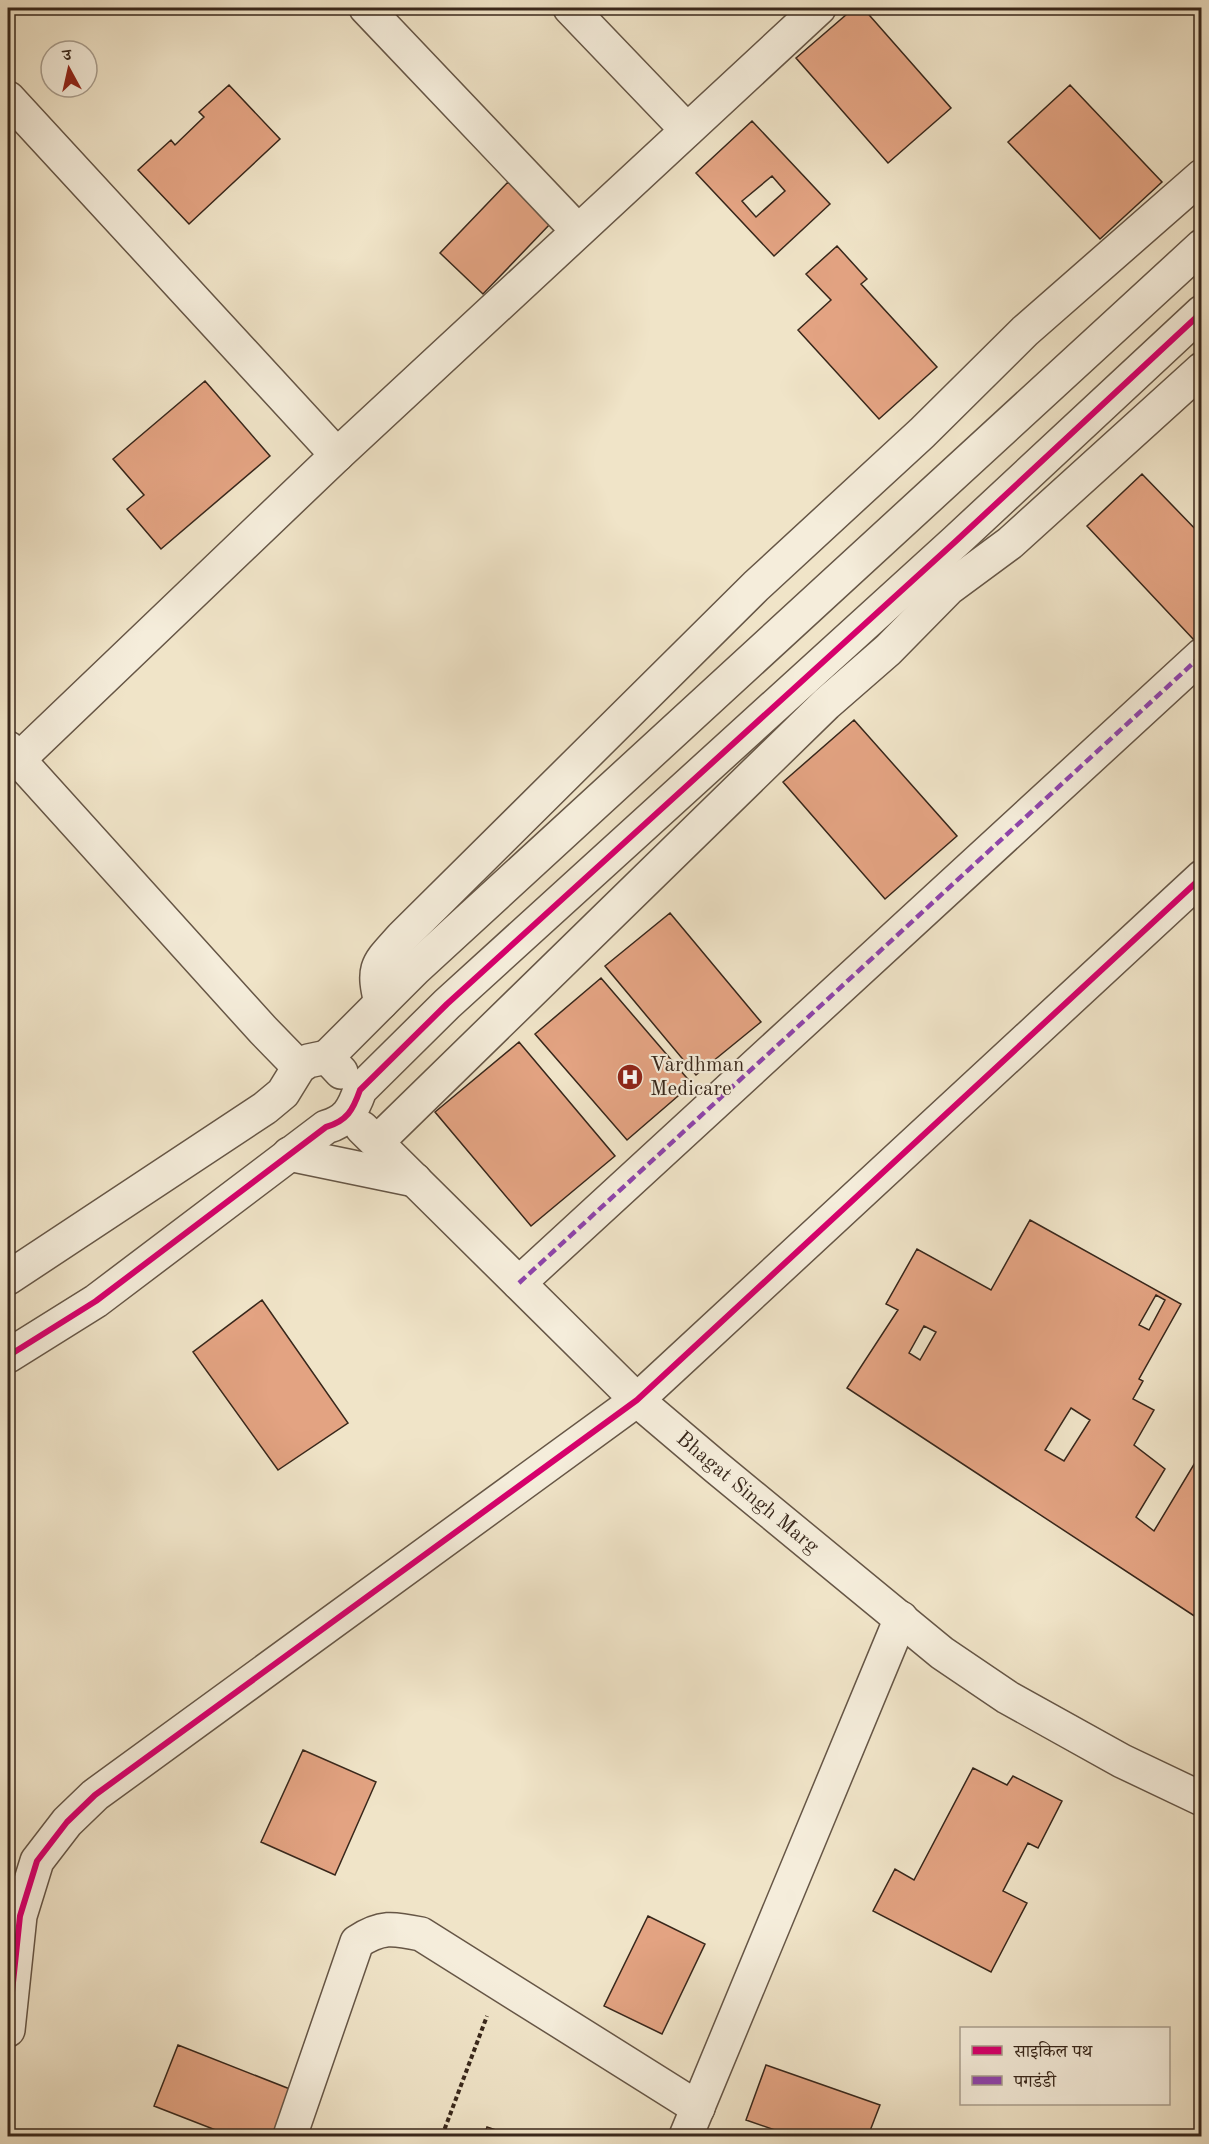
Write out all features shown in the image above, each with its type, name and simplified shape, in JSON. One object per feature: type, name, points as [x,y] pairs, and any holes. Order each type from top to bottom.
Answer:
[{"type":"street","points":[[366,8],[578,231]]},
{"type":"street","points":[[570,8],[687,130]]},
{"type":"street","points":[[13,754],[819,8]]},
{"type":"street","points":[[8,98],[337,454]]},
{"type":"street","points":[[381,1003],[376,979],[378,967],[402,937],[756,586],[922,433],[1025,331],[1202,176]]},
{"type":"street","points":[[8,1278],[284,1093],[313,1062],[381,1003],[415,969],[1202,246]]},
{"type":"street","points":[[8,1356],[96,1301],[289,1154],[326,1127],[336,1124],[447,1004],[956,541],[1202,312]]},
{"type":"street","points":[[377,1142],[826,704],[888,650],[949,588],[1010,543],[1202,369]]},
{"type":"street","points":[[519,1282],[1202,656]]},
{"type":"street","name":"Bhagat Singh Marg","points":[[13,754],[263,1030],[313,1062],[354,1102],[377,1142],[637,1400],[942,1653],[1007,1697],[1122,1761],[1202,1799]]},
{"type":"street","points":[[8,2030],[20,1916],[37,1861],[67,1822],[95,1795],[637,1400],[1202,877]]},
{"type":"street","points":[[289,1154],[415,1180]]},
{"type":"street","points":[[290,2136],[357,1942],[372,1932],[394,1928],[421,1934],[500,1983],[692,2122],[901,1618]]},
{"type":"path","points":[[442,2136],[500,1983]]},
{"type":"building","points":[[854,8],[863,8],[951,108],[888,163],[796,58]]},
{"type":"building","points":[[229,85],[280,139],[189,224],[138,170],[171,140],[175,145],[204,117],[199,112]]},
{"type":"building","points":[[1070,85],[1162,182],[1100,239],[1008,142]]},
{"type":"building","points":[[752,121],[830,204],[774,256],[696,173]],"holes":[[[772,176],[785,191],[756,217],[742,201]]]},
{"type":"building","points":[[508,182],[551,223],[483,294],[440,253]]},
{"type":"building","points":[[837,246],[867,279],[861,284],[937,367],[879,419],[798,330],[831,300],[806,274]]},
{"type":"building","points":[[205,381],[270,456],[161,549],[127,509],[144,495],[113,459]]},
{"type":"building","points":[[1142,474],[1202,536],[1202,633],[1194,640],[1087,526]]},
{"type":"building","points":[[854,720],[957,836],[885,899],[783,782]]},
{"type":"building","points":[[670,913],[761,1022],[696,1075],[605,966]]},
{"type":"building","points":[[601,978],[692,1084],[627,1140],[535,1034]]},
{"type":"building","points":[[519,1042],[615,1156],[531,1226],[435,1112]]},
{"type":"building","points":[[1030,1220],[1181,1304],[1139,1379],[1143,1381],[1133,1399],[1154,1410],[1134,1445],[1165,1469],[1136,1517],[1154,1531],[1202,1451],[1202,1621],[847,1388],[898,1310],[886,1304],[917,1249],[991,1290]],"holes":[[[1156,1295],[1165,1300],[1149,1330],[1139,1325]],[[924,1326],[936,1332],[920,1360],[909,1353]],[[1071,1408],[1090,1420],[1064,1461],[1045,1450]]]},
{"type":"building","points":[[262,1300],[348,1423],[278,1470],[193,1352]]},
{"type":"building","points":[[303,1750],[376,1782],[335,1875],[261,1842]]},
{"type":"building","points":[[973,1768],[1007,1785],[1013,1776],[1062,1801],[1038,1848],[1028,1843],[1003,1891],[1027,1903],[991,1972],[873,1911],[895,1869],[914,1880]]},
{"type":"building","points":[[648,1916],[705,1944],[662,2034],[604,2006]]},
{"type":"building","points":[[178,2045],[300,2093],[283,2136],[231,2136],[154,2106]]},
{"type":"building","points":[[766,2065],[880,2105],[868,2136],[792,2136],[746,2120]]},
{"type":"building","points":[[487,2127],[514,2136],[484,2136]]},
{"type":"marked path","points":[[519,1283],[1202,655]]},
{"type":"cycle path","points":[[8,1356],[96,1301],[326,1127],[344,1118],[352,1109],[360,1090],[447,1004],[956,541],[1202,312]]},
{"type":"cycle path","points":[[8,2030],[20,1916],[37,1861],[67,1822],[95,1795],[637,1400],[1202,877]]},
{"type":"place","name":"Vardhman Medicare","points":[[630,1077]]}]
